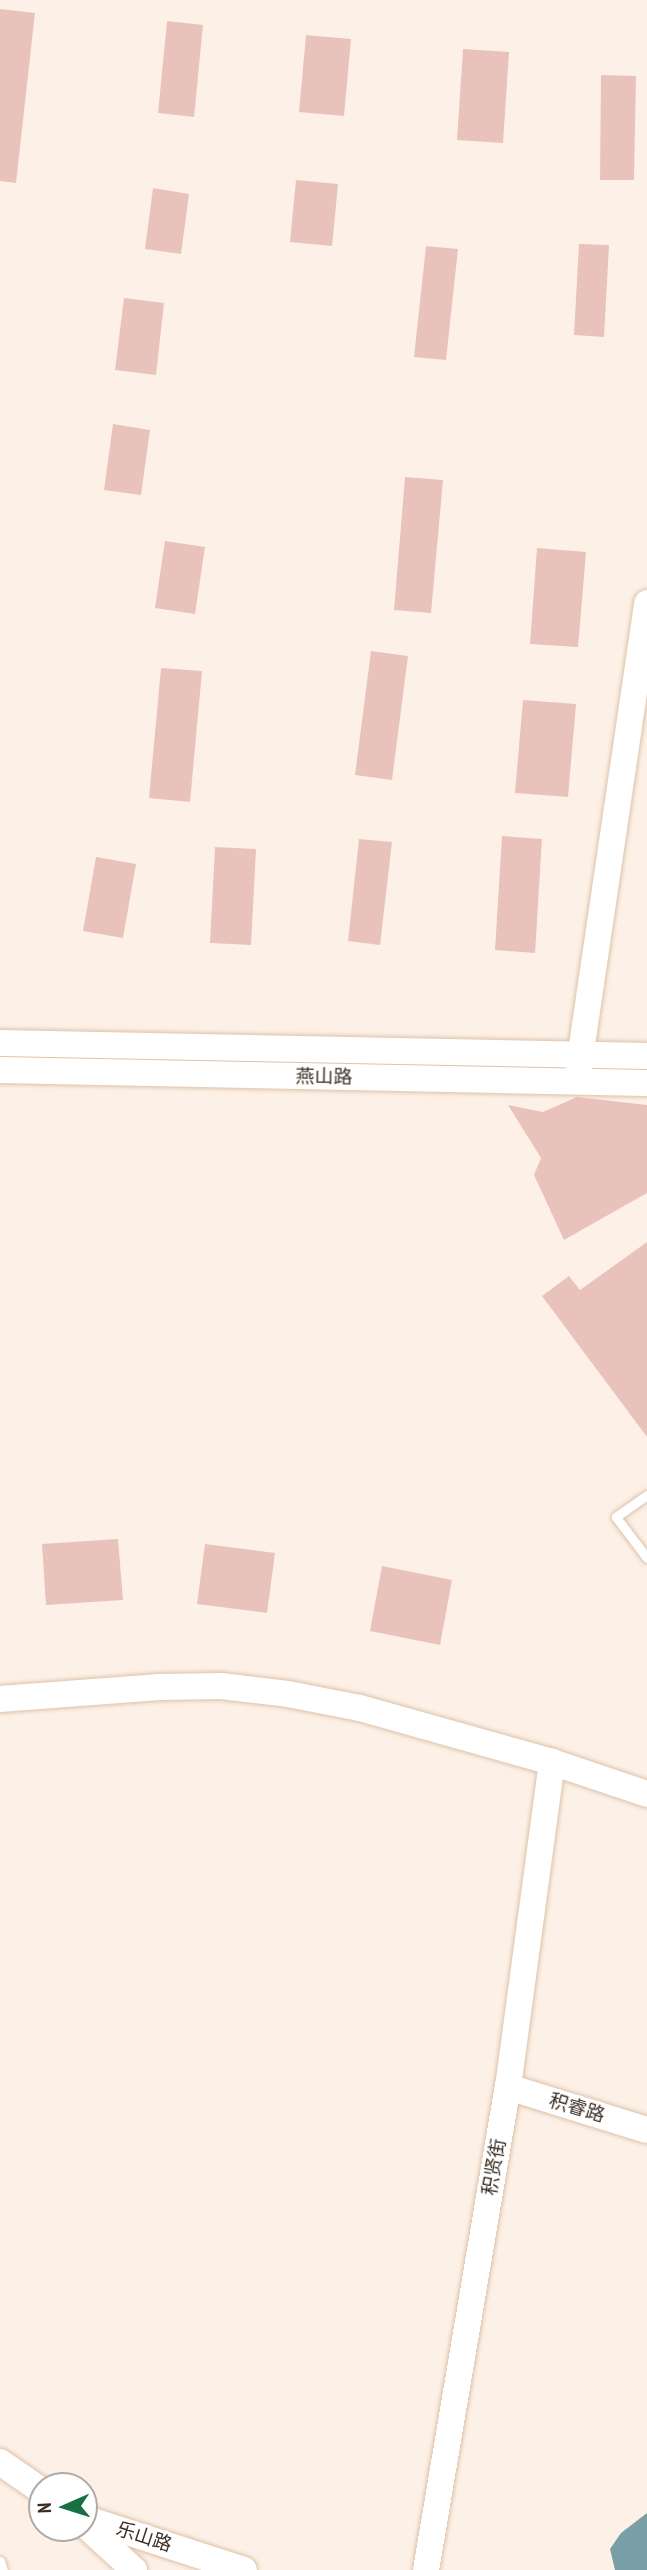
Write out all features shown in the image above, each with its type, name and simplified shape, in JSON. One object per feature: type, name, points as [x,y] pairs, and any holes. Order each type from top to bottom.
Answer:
[{"type":"street","points":[[576,1084],[647,603]]},
{"type":"street","name":"燕山路","points":[[0,1043],[647,1056]]},
{"type":"street","name":"燕山路","points":[[0,1070],[576,1084],[647,1083]]},
{"type":"street","points":[[0,1699],[103,1689],[221,1686],[360,1708],[552,1762],[647,1794]]},
{"type":"street","name":"积贤街","points":[[426,2570],[508,2087],[552,1762]]},
{"type":"street","name":"积睿路","points":[[508,2087],[647,2130]]},
{"type":"street","points":[[0,2462],[28,2481]]},
{"type":"street","name":"乐山路","points":[[98,2525],[244,2570]]},
{"type":"street","name":"乐山路","points":[[98,2535],[134,2570]]},
{"type":"lane","points":[[647,1495],[616,1517],[647,1558]]},
{"type":"lane","points":[[0,2561],[3,2570]]},
{"type":"water","points":[[647,2513],[647,2570],[615,2570],[610,2549],[621,2533]]},
{"type":"building","points":[[0,9],[35,13],[16,183],[0,181]]},
{"type":"building","points":[[167,21],[203,25],[194,117],[158,113]]},
{"type":"building","points":[[306,35],[351,39],[344,116],[299,112]]},
{"type":"building","points":[[463,49],[509,52],[503,143],[457,140]]},
{"type":"building","points":[[601,75],[636,76],[634,180],[600,180]]},
{"type":"building","points":[[296,180],[338,184],[332,246],[290,242]]},
{"type":"building","points":[[153,188],[189,194],[181,254],[145,249]]},
{"type":"building","points":[[579,244],[609,245],[604,337],[574,335]]},
{"type":"building","points":[[426,246],[458,249],[446,360],[414,357]]},
{"type":"building","points":[[124,298],[164,303],[156,375],[115,370]]},
{"type":"building","points":[[113,424],[150,430],[141,495],[104,490]]},
{"type":"building","points":[[405,477],[443,480],[431,613],[394,610]]},
{"type":"building","points":[[165,541],[205,547],[195,614],[155,608]]},
{"type":"building","points":[[537,548],[586,552],[578,647],[530,644]]},
{"type":"building","points":[[371,651],[408,656],[392,780],[355,775]]},
{"type":"building","points":[[161,668],[202,671],[190,802],[149,798]]},
{"type":"building","points":[[523,700],[576,704],[568,797],[515,793]]},
{"type":"building","points":[[502,836],[542,839],[535,953],[495,950]]},
{"type":"building","points":[[359,839],[392,842],[380,945],[348,941]]},
{"type":"building","points":[[215,847],[256,849],[251,945],[210,943]]},
{"type":"building","points":[[96,857],[136,864],[123,938],[83,931]]},
{"type":"building","points":[[577,1097],[647,1105],[647,1193],[564,1240],[534,1175],[541,1158],[508,1105],[543,1112]]},
{"type":"building","points":[[647,1242],[647,1437],[542,1296],[569,1276],[580,1290]]},
{"type":"building","points":[[118,1539],[123,1600],[46,1605],[42,1544]]},
{"type":"building","points":[[205,1544],[275,1553],[267,1613],[197,1604]]},
{"type":"building","points":[[382,1566],[452,1580],[440,1645],[370,1631]]}]
